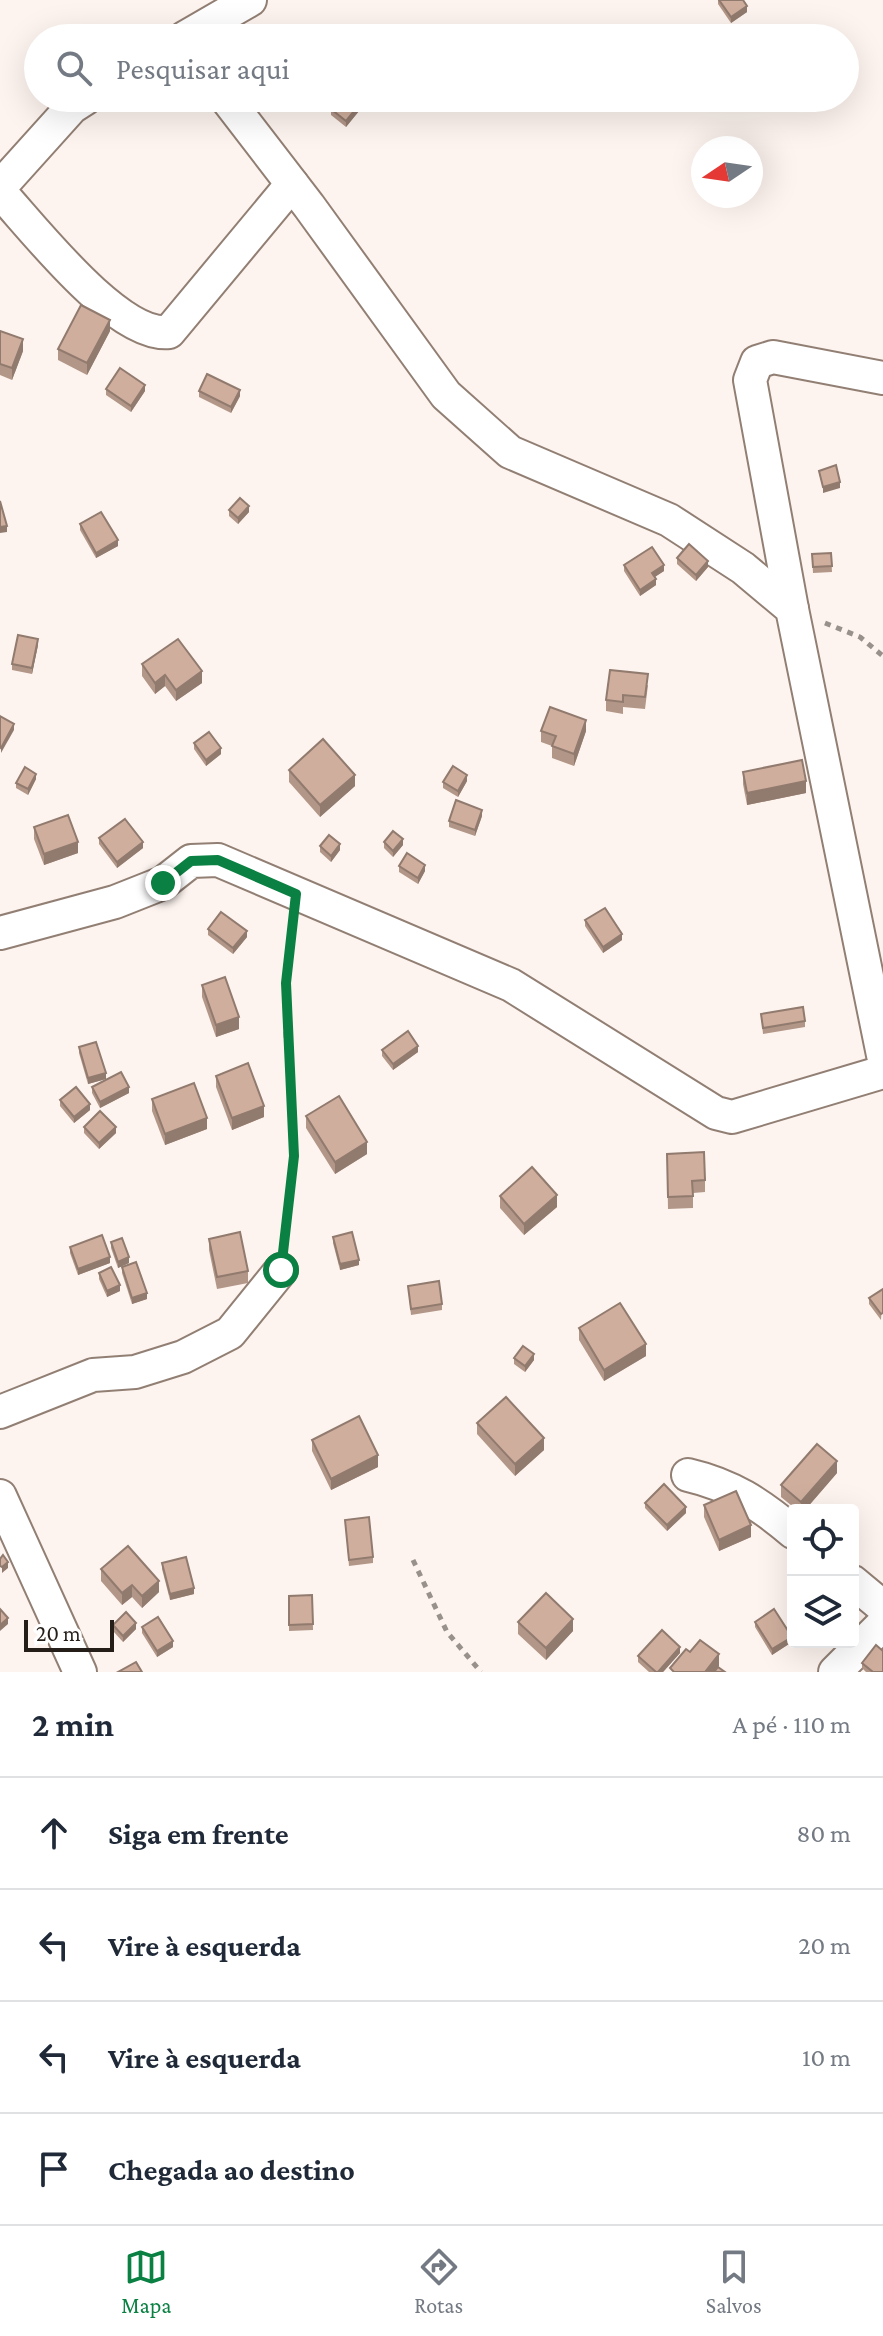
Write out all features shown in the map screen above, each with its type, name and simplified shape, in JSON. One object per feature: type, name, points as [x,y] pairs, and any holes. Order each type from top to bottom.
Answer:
[{"type":"street","points":[[208,24],[250,0]]},
{"type":"street","points":[[68,112],[0,190],[92,293],[155,334],[169,332],[292,184]]},
{"type":"street","points":[[237,112],[446,395],[510,452],[669,520],[743,568],[792,609]]},
{"type":"street","points":[[883,378],[773,357],[757,362],[750,380],[792,609],[883,1055]]},
{"type":"street","points":[[0,933],[115,902],[163,883],[191,861],[218,860],[511,985],[716,1113],[732,1117],[883,1072]]},
{"type":"street","points":[[0,1412],[93,1375],[135,1372],[183,1357],[230,1333],[281,1270]]},
{"type":"street","points":[[688,1475],[723,1483],[761,1505],[787,1527]]},
{"type":"street","points":[[0,1496],[80,1672]]},
{"type":"street","points":[[859,1587],[883,1607]]},
{"type":"street","points":[[835,1672],[883,1624]]},
{"type":"path","points":[[792,609],[860,637],[883,656]]},
{"type":"path","points":[[281,1270],[294,1156],[286,983],[296,894]]},
{"type":"path","points":[[413,1560],[447,1632],[481,1672]]},
{"type":"building","points":[[719,0],[743,0],[747,6],[731,17]]},
{"type":"building","points":[[335,112],[353,112],[346,121]]},
{"type":"building","points":[[81,305],[110,320],[87,363],[58,349]]},
{"type":"building","points":[[0,331],[23,339],[12,368],[0,364]]},
{"type":"building","points":[[120,368],[145,385],[131,406],[106,389]]},
{"type":"building","points":[[207,374],[240,390],[231,407],[199,391]]},
{"type":"building","points":[[836,465],[840,482],[823,487],[819,471]]},
{"type":"building","points":[[240,498],[249,506],[238,518],[229,510]]},
{"type":"building","points":[[0,501],[7,526],[0,527]]},
{"type":"building","points":[[101,512],[118,540],[96,553],[80,524]]},
{"type":"building","points":[[689,544],[708,561],[696,575],[677,558]]},
{"type":"building","points":[[652,547],[664,565],[652,573],[656,579],[640,590],[624,565]]},
{"type":"building","points":[[831,553],[832,566],[813,567],[812,554]]},
{"type":"building","points":[[18,635],[38,639],[32,668],[12,664]]},
{"type":"building","points":[[178,639],[202,671],[176,690],[165,675],[155,683],[142,664]]},
{"type":"building","points":[[610,670],[648,674],[645,697],[623,695],[623,702],[606,700]]},
{"type":"building","points":[[550,707],[586,720],[574,754],[552,746],[556,736],[541,731]]},
{"type":"building","points":[[0,716],[14,724],[1,748],[0,747]]},
{"type":"building","points":[[209,732],[221,748],[206,760],[194,743]]},
{"type":"building","points":[[323,739],[355,775],[320,805],[289,770]]},
{"type":"building","points":[[802,760],[806,781],[747,793],[743,772]]},
{"type":"building","points":[[453,766],[467,775],[458,791],[443,782]]},
{"type":"building","points":[[25,767],[36,774],[28,789],[16,783]]},
{"type":"building","points":[[456,800],[482,810],[475,830],[449,821]]},
{"type":"building","points":[[68,815],[78,842],[44,854],[34,827]]},
{"type":"building","points":[[125,819],[143,842],[117,862],[99,838]]},
{"type":"building","points":[[393,831],[403,839],[393,851],[384,842]]},
{"type":"building","points":[[329,835],[340,844],[331,856],[320,846]]},
{"type":"building","points":[[407,853],[425,865],[418,878],[399,866]]},
{"type":"building","points":[[605,908],[622,934],[603,947],[585,920]]},
{"type":"building","points":[[221,912],[247,931],[233,948],[208,929]]},
{"type":"building","points":[[225,977],[239,1017],[216,1025],[202,985]]},
{"type":"building","points":[[803,1007],[805,1021],[763,1028],[761,1014]]},
{"type":"building","points":[[408,1031],[418,1046],[393,1064],[382,1050]]},
{"type":"building","points":[[96,1042],[106,1073],[88,1078],[79,1047]]},
{"type":"building","points":[[248,1063],[264,1106],[232,1118],[216,1076]]},
{"type":"building","points":[[121,1072],[129,1087],[100,1102],[92,1087]]},
{"type":"building","points":[[194,1083],[207,1118],[165,1134],[152,1099]]},
{"type":"building","points":[[76,1087],[90,1104],[74,1117],[60,1100]]},
{"type":"building","points":[[339,1096],[367,1142],[335,1162],[306,1116]]},
{"type":"building","points":[[100,1111],[116,1127],[99,1143],[84,1127]]},
{"type":"building","points":[[704,1152],[705,1180],[692,1181],[693,1196],[668,1197],[667,1154]]},
{"type":"building","points":[[532,1167],[557,1195],[524,1224],[500,1196]]},
{"type":"building","points":[[240,1232],[248,1271],[217,1277],[209,1239]]},
{"type":"building","points":[[352,1232],[359,1260],[340,1264],[333,1237]]},
{"type":"building","points":[[102,1235],[110,1257],[78,1269],[70,1247]]},
{"type":"building","points":[[122,1238],[129,1257],[118,1262],[111,1242]]},
{"type":"building","points":[[136,1262],[147,1293],[132,1298],[122,1267]]},
{"type":"building","points":[[111,1267],[120,1285],[107,1291],[99,1273]]},
{"type":"building","points":[[439,1281],[442,1304],[411,1309],[408,1286]]},
{"type":"building","points":[[883,1289],[883,1313],[881,1314],[869,1298]]},
{"type":"building","points":[[620,1303],[646,1344],[604,1370],[579,1328]]},
{"type":"building","points":[[523,1346],[534,1354],[525,1366],[514,1358]]},
{"type":"building","points":[[506,1397],[544,1438],[515,1464],[477,1423]]},
{"type":"building","points":[[359,1416],[378,1455],[331,1479],[312,1440]]},
{"type":"building","points":[[817,1444],[837,1461],[801,1502],[781,1485]]},
{"type":"building","points":[[664,1484],[686,1507],[667,1525],[645,1503]]},
{"type":"building","points":[[736,1491],[751,1525],[719,1540],[704,1505]]},
{"type":"building","points":[[369,1517],[373,1557],[349,1560],[345,1520]]},
{"type":"building","points":[[128,1546],[159,1581],[142,1596],[132,1585],[122,1593],[101,1569]]},
{"type":"building","points":[[3,1555],[8,1562],[2,1567],[0,1559]]},
{"type":"building","points":[[186,1557],[194,1588],[170,1594],[162,1563]]},
{"type":"building","points":[[546,1593],[573,1619],[546,1648],[518,1622]]},
{"type":"building","points":[[312,1595],[313,1624],[289,1625],[289,1596]]},
{"type":"building","points":[[0,1609],[8,1618],[0,1625]]},
{"type":"building","points":[[774,1609],[787,1629],[787,1640],[772,1649],[755,1622]]},
{"type":"building","points":[[126,1612],[136,1623],[123,1636],[113,1625]]},
{"type":"building","points":[[158,1617],[173,1641],[157,1651],[142,1627]]},
{"type":"building","points":[[662,1630],[680,1647],[656,1672],[638,1656]]},
{"type":"building","points":[[700,1640],[719,1654],[705,1672],[674,1672],[670,1668],[686,1649],[690,1652]]},
{"type":"building","points":[[876,1645],[883,1651],[883,1672],[873,1672],[862,1663]]},
{"type":"building","points":[[136,1662],[142,1672],[118,1672]]},
{"type":"route","points":[[163,883],[191,861],[218,860],[296,894],[286,983],[287,1068],[294,1156],[281,1270]]}]
